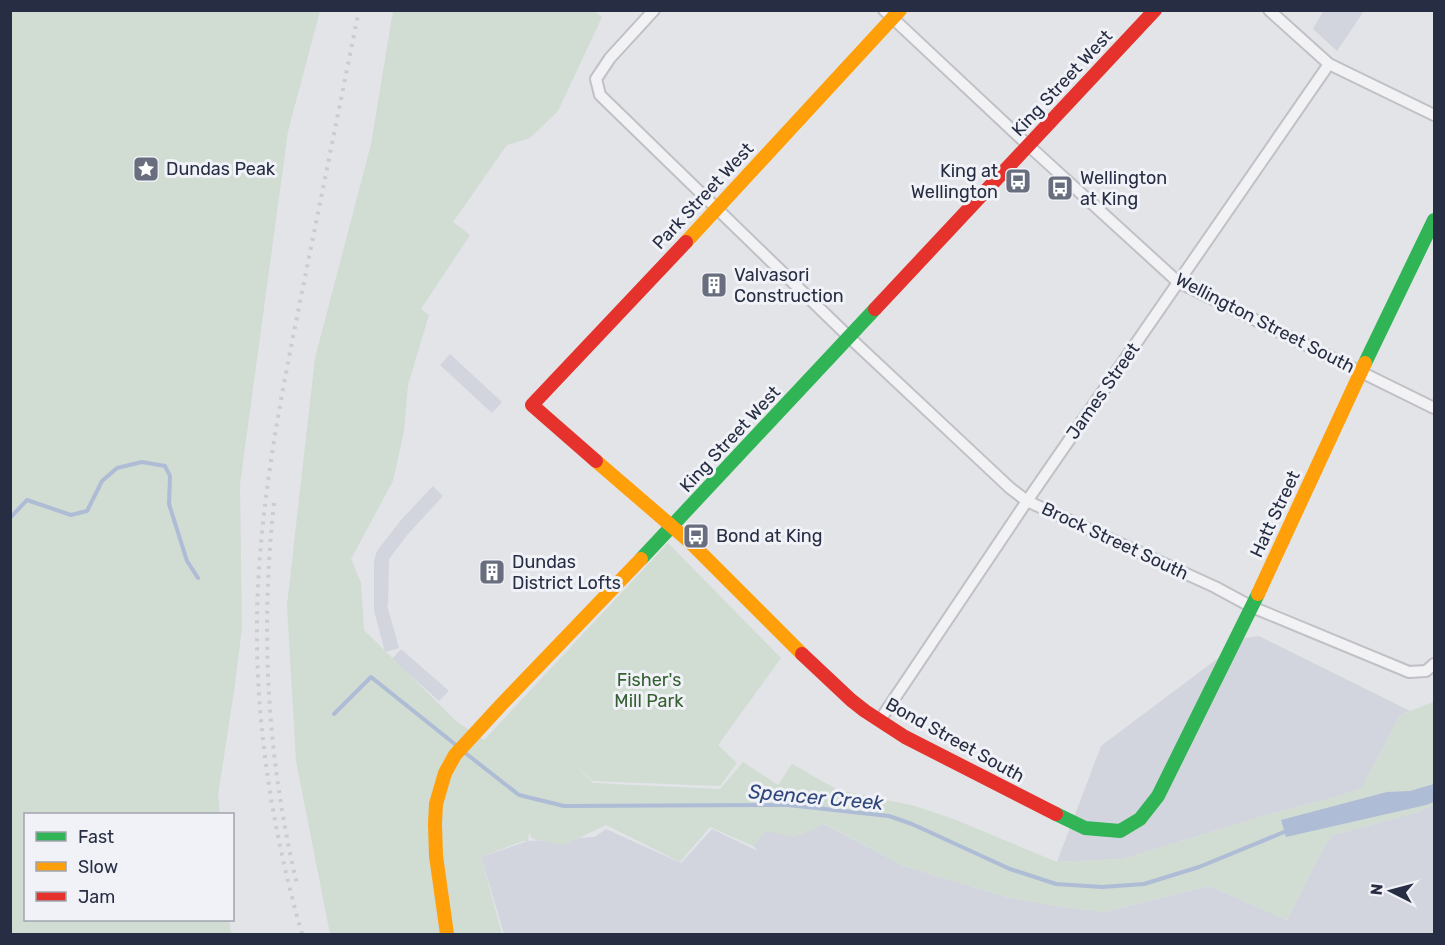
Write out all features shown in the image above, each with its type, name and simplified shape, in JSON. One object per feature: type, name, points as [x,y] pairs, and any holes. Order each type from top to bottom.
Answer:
[{"type":"street","name":"Brock Street South","points":[[654,10],[610,58],[597,79],[600,95],[849,337],[1011,488],[1027,501],[1215,587],[1252,607],[1409,672],[1430,668]]},
{"type":"street","name":"King Street West","points":[[447,934],[436,856],[435,814],[442,781],[455,755],[672,527],[1155,10]]},
{"type":"street","points":[[1269,10],[1329,63],[1434,116]]},
{"type":"street","name":"Wellington Street South","points":[[892,13],[1028,145],[1178,282],[1434,408]]},
{"type":"street","name":"Park Street West","points":[[532,405],[717,209],[892,13]]},
{"type":"street","name":"James Street","points":[[880,720],[1027,501],[1329,63]]},
{"type":"street","name":"Hatt Street","points":[[1140,819],[1158,796],[1252,607],[1360,372],[1434,220]]},
{"type":"street","name":"Bond Street South","points":[[532,405],[690,542],[810,663],[865,711],[905,737],[1085,828],[1120,831],[1140,819]]},
{"type":"shaded area","points":[[1324,10],[1364,11],[1337,51],[1313,29]]},
{"type":"shaded area","points":[[450,354],[502,402],[492,413],[440,365]]},
{"type":"shaded area","points":[[433,486],[443,496],[408,534],[389,559],[387,605],[399,648],[385,652],[374,611],[374,561],[377,551],[401,520]]},
{"type":"shaded area","points":[[1259,636],[1410,711],[1400,715],[1362,788],[1122,859],[1057,862],[1101,746],[1245,638]]},
{"type":"shaded area","points":[[401,649],[449,691],[439,701],[392,659]]},
{"type":"shaded area","points":[[1434,805],[1434,934],[504,934],[481,857],[528,841],[595,837],[606,829],[681,863],[712,829],[758,851],[753,846],[765,830],[794,837],[824,824],[904,866],[1009,898],[1104,912],[1209,886],[1287,920],[1332,835],[1412,814]]},
{"type":"green space","points":[[10,11],[320,11],[288,131],[240,484],[242,628],[218,795],[220,813],[24,813],[24,921],[229,921],[231,934],[11,934]]},
{"type":"green space","name":"Fisher's Mill Park","points":[[393,11],[594,11],[602,17],[558,111],[530,138],[507,145],[453,222],[470,235],[421,309],[429,315],[408,385],[404,431],[393,481],[351,559],[361,583],[364,630],[456,721],[484,740],[668,543],[781,658],[718,745],[737,763],[720,786],[592,781],[558,748],[593,783],[720,789],[743,762],[778,785],[792,764],[838,790],[915,806],[956,820],[1057,862],[1122,859],[1362,788],[1400,715],[1434,702],[1434,805],[1412,814],[1332,835],[1287,920],[1209,886],[1104,912],[1009,898],[904,866],[825,824],[794,837],[765,831],[753,846],[710,827],[680,862],[606,825],[564,845],[533,839],[529,833],[528,841],[481,857],[502,934],[330,934],[296,761],[287,605],[315,358],[371,144]]},
{"type":"water","points":[[1434,784],[1434,802],[1426,805],[1286,837],[1281,820],[1387,792],[1410,791]]},
{"type":"waterway","name":"Spencer Creek","points":[[10,518],[27,500],[71,515],[87,511],[102,481],[117,468],[142,462],[165,466],[170,476],[169,504],[187,561],[198,578]]},
{"type":"waterway","name":"Spencer Creek","points":[[334,714],[371,677],[456,745]]},
{"type":"waterway","name":"Spencer Creek","points":[[464,752],[519,795],[564,806],[788,805],[889,816],[912,824],[1010,869],[1056,884],[1102,887],[1144,884],[1199,867],[1289,830]]},
{"type":"railway","points":[[302,934],[275,819],[263,741],[257,663],[258,581],[261,539],[278,415],[359,10]]},
{"type":"railway","points":[[274,503],[267,599],[269,694],[279,790],[297,884]]},
{"type":"traffic: fast","points":[[1365,363],[1434,220]]},
{"type":"traffic: fast","points":[[641,559],[875,309]]},
{"type":"traffic: fast","points":[[1056,814],[1085,828],[1120,831],[1140,819],[1158,796],[1258,594]]},
{"type":"traffic: slow","points":[[686,242],[900,10]]},
{"type":"traffic: slow","points":[[1258,594],[1365,363]]},
{"type":"traffic: slow","points":[[596,461],[690,542],[802,654]]},
{"type":"traffic: slow","points":[[447,934],[436,856],[435,824],[436,804],[445,773],[455,755],[641,559]]},
{"type":"traffic: jam","points":[[875,309],[1155,10]]},
{"type":"traffic: jam","points":[[596,461],[532,405],[686,242]]},
{"type":"traffic: jam","points":[[802,654],[851,700],[905,737],[1056,814]]},
{"type":"place","name":"Dundas Peak","points":[[146,169]]},
{"type":"place","name":"King at Wellington","points":[[1018,181]]},
{"type":"place","name":"Wellington at King","points":[[1060,188]]},
{"type":"place","name":"Valvasori Construction","points":[[714,285]]},
{"type":"place","name":"Bond at King","points":[[696,536]]},
{"type":"place","name":"Dundas District Lofts","points":[[492,572]]}]
